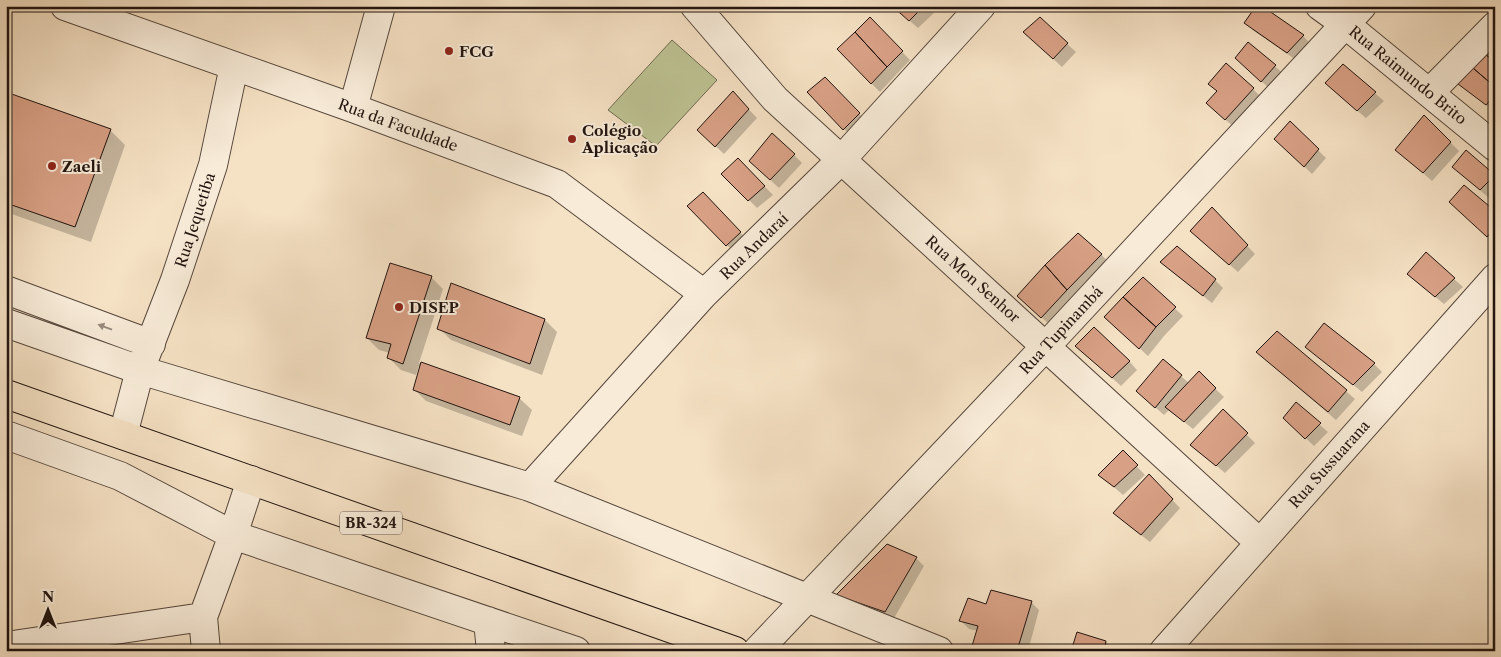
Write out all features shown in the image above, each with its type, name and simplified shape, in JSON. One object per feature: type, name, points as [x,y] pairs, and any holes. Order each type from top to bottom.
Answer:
[{"type":"highway","name":"BR-324","points":[[6,394],[735,651]]},
{"type":"street","name":"Rua da Faculdade","points":[[65,6],[353,108],[557,184],[704,294]]},
{"type":"street","points":[[353,108],[381,6]]},
{"type":"street","name":"Rua Mon Senhor","points":[[696,6],[775,99],[1260,543]]},
{"type":"street","name":"Rua Andaraí","points":[[530,487],[704,294],[841,160],[981,6]]},
{"type":"street","name":"Rua Raimundo Brito","points":[[1320,6],[1354,15],[1430,92],[1495,147]]},
{"type":"street","name":"Rua Tupinambá","points":[[757,651],[1046,346],[1354,15]]},
{"type":"street","points":[[1430,92],[1495,26]]},
{"type":"street","name":"Rua Jequetiba","points":[[123,435],[140,370],[175,280],[213,165],[234,66]]},
{"type":"street","name":"Rua Sussuarana","points":[[1164,651],[1495,278]]},
{"type":"street","points":[[6,290],[151,344]]},
{"type":"street","points":[[6,323],[140,370],[530,487],[938,651]]},
{"type":"street","points":[[6,435],[120,476],[234,535],[576,651]]},
{"type":"street","points":[[206,651],[203,617],[234,535],[251,480]]},
{"type":"street","points":[[6,646],[203,617]]},
{"type":"street","points":[[488,621],[491,651]]},
{"type":"green space","points":[[672,40],[717,80],[656,146],[608,110]]},
{"type":"building","points":[[892,6],[924,6],[909,21]]},
{"type":"building","points":[[1256,6],[1262,6],[1304,35],[1287,53],[1244,23]]},
{"type":"building","points":[[870,17],[903,51],[887,67],[855,32]]},
{"type":"building","points":[[1040,17],[1068,43],[1053,59],[1023,32]]},
{"type":"building","points":[[855,32],[887,67],[871,84],[837,49]]},
{"type":"building","points":[[1248,42],[1276,65],[1261,82],[1235,58]]},
{"type":"building","points":[[1495,43],[1495,62],[1485,54]]},
{"type":"building","points":[[1485,54],[1495,62],[1495,87],[1473,68]]},
{"type":"building","points":[[1226,63],[1254,88],[1225,120],[1206,103],[1217,91],[1208,84]]},
{"type":"building","points":[[1343,64],[1376,92],[1357,111],[1325,83]]},
{"type":"building","points":[[1473,68],[1495,87],[1495,95],[1486,105],[1458,84]]},
{"type":"building","points":[[825,77],[860,113],[843,130],[807,92]]},
{"type":"building","points":[[733,91],[749,109],[715,147],[697,130]]},
{"type":"building","name":"Zaeli","points":[[6,92],[111,129],[75,227],[6,203]]},
{"type":"building","points":[[1424,115],[1451,142],[1423,173],[1395,150]]},
{"type":"building","points":[[1290,121],[1319,149],[1304,167],[1274,139]]},
{"type":"building","points":[[772,133],[795,154],[770,180],[749,161]]},
{"type":"building","points":[[1466,150],[1495,175],[1480,190],[1452,167]]},
{"type":"building","points":[[738,158],[765,186],[748,201],[721,174]]},
{"type":"building","points":[[1464,185],[1495,211],[1495,227],[1487,237],[1449,202]]},
{"type":"building","points":[[703,192],[741,232],[726,246],[687,206]]},
{"type":"building","points":[[1212,207],[1248,245],[1229,265],[1190,231]]},
{"type":"building","points":[[1078,233],[1102,254],[1067,290],[1045,265]]},
{"type":"building","points":[[1177,246],[1216,279],[1203,296],[1160,262]]},
{"type":"building","points":[[1426,252],[1455,278],[1435,297],[1407,274]]},
{"type":"building","name":"DISEP","points":[[390,263],[432,276],[403,364],[387,358],[391,344],[366,338]]},
{"type":"building","points":[[1045,265],[1067,290],[1041,318],[1017,296]]},
{"type":"building","points":[[1143,277],[1176,307],[1156,327],[1123,297]]},
{"type":"building","points":[[451,283],[545,319],[530,364],[437,329]]},
{"type":"building","points":[[1123,297],[1156,327],[1139,349],[1104,317]]},
{"type":"building","points":[[1324,323],[1375,363],[1353,385],[1305,347]]},
{"type":"building","points":[[1094,327],[1130,361],[1112,378],[1075,346]]},
{"type":"building","points":[[1277,331],[1347,390],[1328,412],[1256,352]]},
{"type":"building","points":[[1163,359],[1182,375],[1155,408],[1136,391]]},
{"type":"building","points":[[421,362],[520,397],[510,425],[413,390]]},
{"type":"building","points":[[1199,371],[1216,388],[1184,422],[1165,407]]},
{"type":"building","points":[[1296,402],[1321,423],[1305,439],[1283,418]]},
{"type":"building","points":[[1223,409],[1248,433],[1216,466],[1190,445]]},
{"type":"building","points":[[1123,450],[1138,465],[1114,487],[1098,475]]},
{"type":"building","points":[[1149,474],[1173,499],[1141,535],[1113,513]]},
{"type":"building","points":[[887,544],[917,557],[885,612],[836,595]]},
{"type":"building","points":[[991,590],[1032,601],[1017,651],[987,651],[972,646],[978,626],[959,621],[968,598],[986,604]]},
{"type":"building","points":[[1077,632],[1106,641],[1104,651],[1071,651]]},
{"type":"place","name":"FCG","points":[[449,51]]},
{"type":"place","name":"Colégio Aplicação","points":[[572,139]]},
{"type":"place","name":"Zaeli","points":[[52,166]]},
{"type":"place","name":"DISEP","points":[[399,307]]}]
